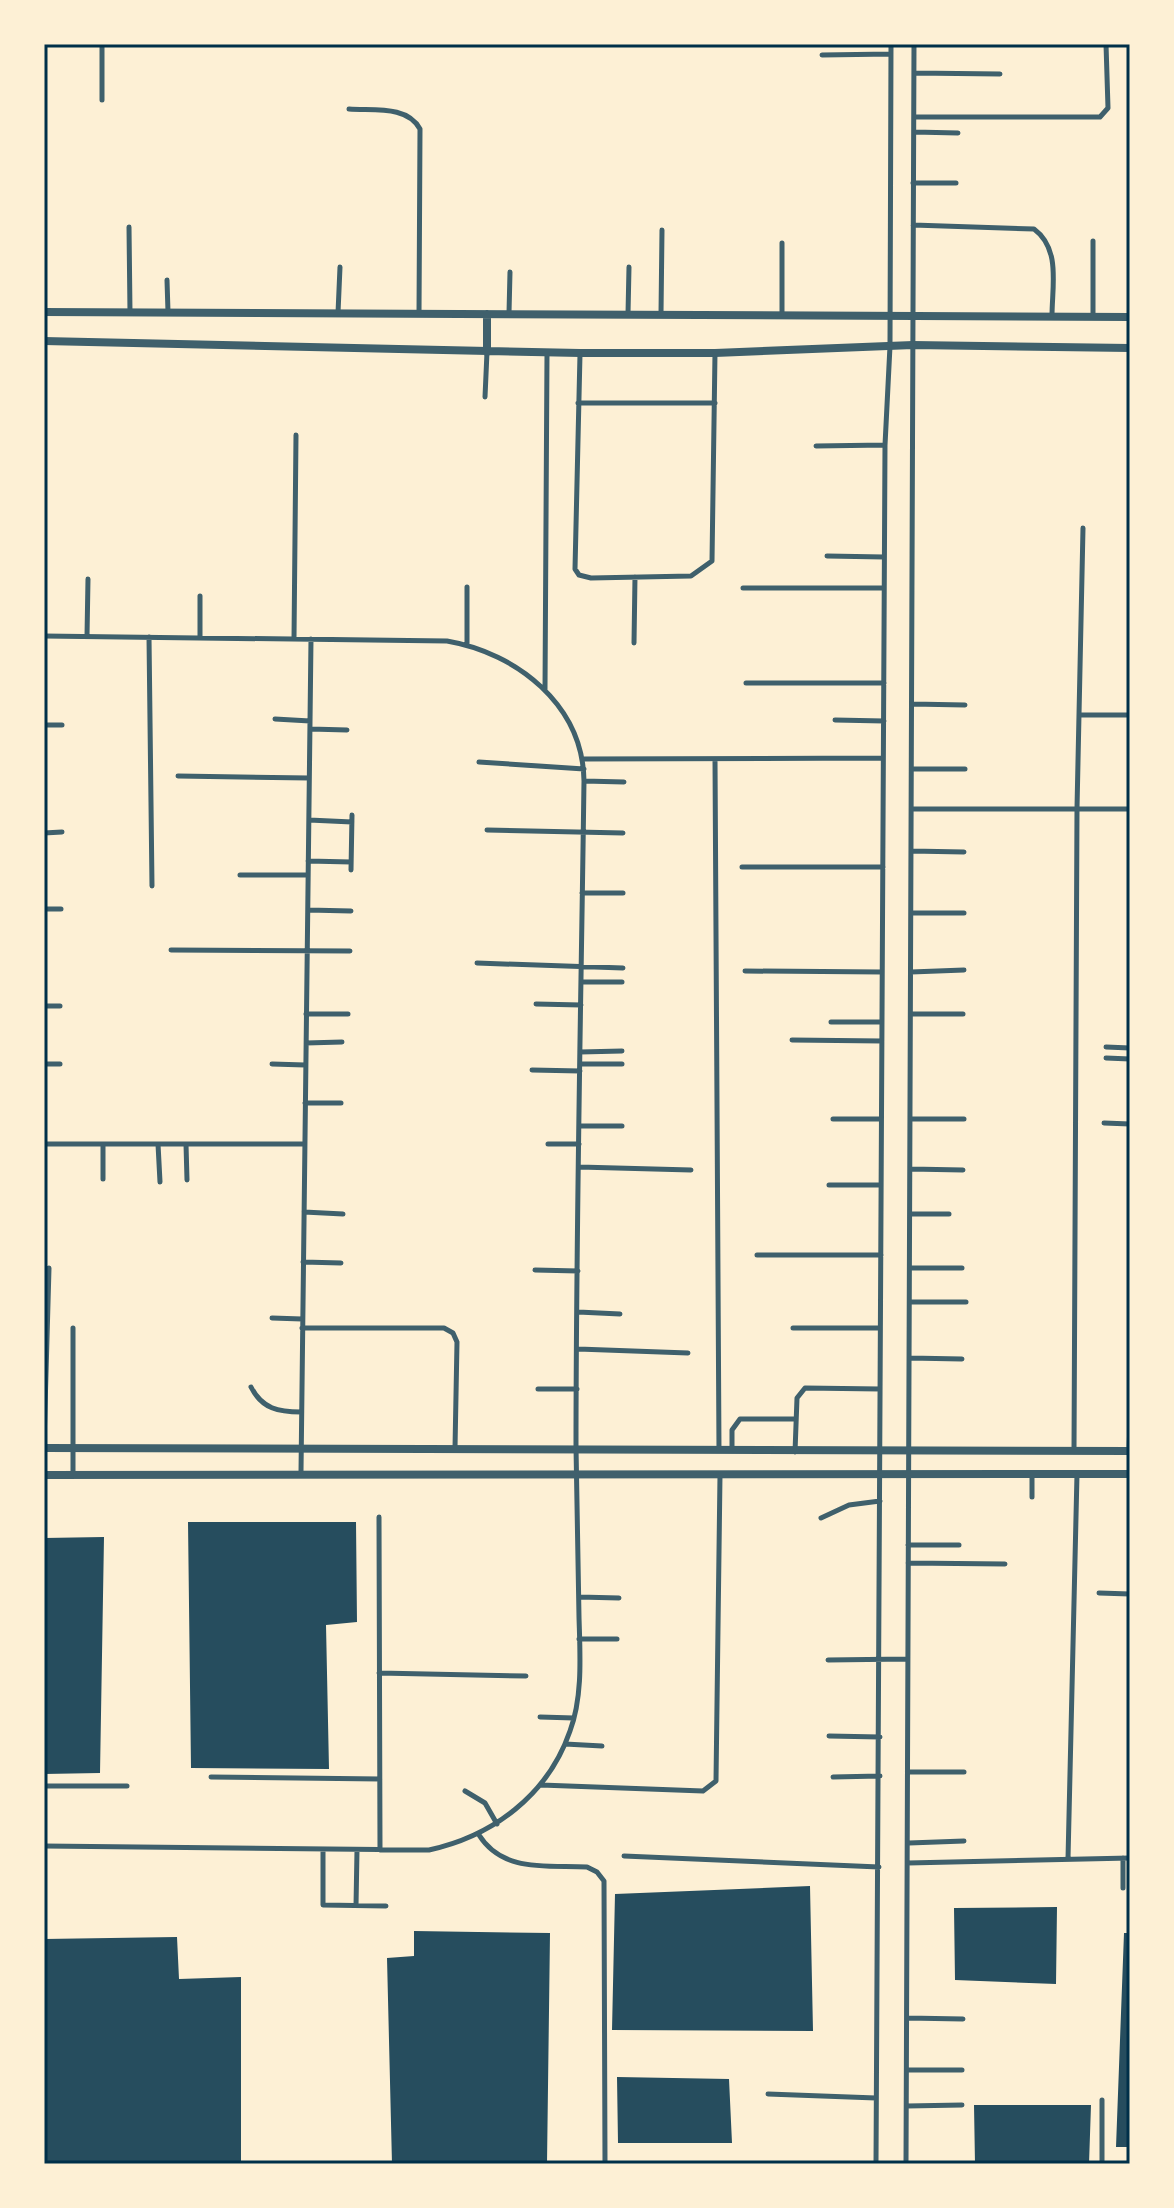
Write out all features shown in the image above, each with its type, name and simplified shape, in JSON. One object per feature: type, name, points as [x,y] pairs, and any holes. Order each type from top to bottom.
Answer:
[{"type":"street","points":[[44,312],[1130,317]]},
{"type":"street","points":[[487,314],[487,352]]},
{"type":"street","points":[[44,341],[547,353],[715,353],[913,345],[1130,348]]},
{"type":"street","points":[[44,1446],[880,1453],[1130,1451]]},
{"type":"street","points":[[44,1475],[301,1472],[909,1476],[1130,1474]]},
{"type":"lane","points":[[102,44],[102,100]]},
{"type":"lane","points":[[876,2164],[881,1660],[879,1475],[884,557],[890,346],[891,44]]},
{"type":"lane","points":[[906,2164],[914,44]]},
{"type":"lane","points":[[914,117],[1100,117],[1108,108],[1106,44]]},
{"type":"lane","points":[[822,55],[891,54]]},
{"type":"lane","points":[[914,73],[1000,74]]},
{"type":"lane","points":[[349,109],[405,113],[415,119],[420,129],[419,314]]},
{"type":"lane","points":[[914,132],[958,133]]},
{"type":"lane","points":[[913,183],[956,183]]},
{"type":"lane","points":[[913,225],[1034,229],[1046,238],[1052,250],[1052,316]]},
{"type":"lane","points":[[129,227],[130,313]]},
{"type":"lane","points":[[661,315],[662,230]]},
{"type":"lane","points":[[1093,241],[1093,316]]},
{"type":"lane","points":[[782,243],[782,315]]},
{"type":"lane","points":[[338,314],[340,267]]},
{"type":"lane","points":[[628,315],[629,267]]},
{"type":"lane","points":[[509,314],[510,272]]},
{"type":"lane","points":[[167,280],[168,313]]},
{"type":"lane","points":[[485,397],[487,352]]},
{"type":"lane","points":[[545,690],[547,353]]},
{"type":"lane","points":[[580,353],[575,569],[583,577],[635,577],[691,576],[712,561],[715,353]]},
{"type":"lane","points":[[578,403],[715,403]]},
{"type":"lane","points":[[294,639],[296,435]]},
{"type":"lane","points":[[816,446],[885,445]]},
{"type":"lane","points":[[1074,1450],[1077,808],[1083,528]]},
{"type":"lane","points":[[827,556],[884,557]]},
{"type":"lane","points":[[634,643],[635,577]]},
{"type":"lane","points":[[87,636],[88,579]]},
{"type":"lane","points":[[467,587],[467,644]]},
{"type":"lane","points":[[743,588],[884,588]]},
{"type":"lane","points":[[200,596],[200,637]]},
{"type":"lane","points":[[44,636],[467,644],[509,661],[545,690],[568,722],[584,769],[576,1449],[579,1639],[574,1718],[565,1744],[540,1785],[497,1824],[479,1835],[429,1850],[44,1846]]},
{"type":"lane","points":[[149,637],[152,886]]},
{"type":"lane","points":[[301,1472],[311,639]]},
{"type":"lane","points":[[746,683],[884,683]]},
{"type":"lane","points":[[912,704],[965,705]]},
{"type":"lane","points":[[1079,715],[1130,715]]},
{"type":"lane","points":[[275,719],[347,730]]},
{"type":"lane","points":[[835,720],[884,721]]},
{"type":"lane","points":[[44,725],[62,725]]},
{"type":"lane","points":[[582,759],[883,758]]},
{"type":"lane","points":[[715,759],[719,1451]]},
{"type":"lane","points":[[479,762],[584,769]]},
{"type":"lane","points":[[912,769],[965,769]]},
{"type":"lane","points":[[178,776],[309,778]]},
{"type":"lane","points":[[584,781],[624,782]]},
{"type":"lane","points":[[912,809],[1130,809]]},
{"type":"lane","points":[[309,820],[352,818],[351,870]]},
{"type":"lane","points":[[487,830],[623,833]]},
{"type":"lane","points":[[44,833],[62,832]]},
{"type":"lane","points":[[911,851],[964,852]]},
{"type":"lane","points":[[308,861],[351,862]]},
{"type":"lane","points":[[742,867],[883,867]]},
{"type":"lane","points":[[240,875],[308,875]]},
{"type":"lane","points":[[582,893],[623,893]]},
{"type":"lane","points":[[44,909],[61,909]]},
{"type":"lane","points":[[308,910],[351,911]]},
{"type":"lane","points":[[911,913],[964,913]]},
{"type":"lane","points":[[171,950],[350,951]]},
{"type":"lane","points":[[477,963],[623,968]]},
{"type":"lane","points":[[911,972],[964,970]]},
{"type":"lane","points":[[745,971],[882,972]]},
{"type":"lane","points":[[581,982],[622,982]]},
{"type":"lane","points":[[536,1004],[581,1005]]},
{"type":"lane","points":[[44,1006],[60,1006]]},
{"type":"lane","points":[[306,1014],[348,1014]]},
{"type":"lane","points":[[911,1014],[963,1014]]},
{"type":"lane","points":[[831,1022],[882,1022]]},
{"type":"lane","points":[[792,1040],[882,1041]]},
{"type":"lane","points":[[306,1043],[342,1042]]},
{"type":"lane","points":[[1106,1047],[1130,1048]]},
{"type":"lane","points":[[580,1052],[622,1051]]},
{"type":"lane","points":[[1106,1058],[1130,1059]]},
{"type":"lane","points":[[44,1064],[60,1064]]},
{"type":"lane","points":[[272,1064],[305,1065]]},
{"type":"lane","points":[[580,1064],[622,1064]]},
{"type":"lane","points":[[532,1070],[580,1071]]},
{"type":"lane","points":[[305,1103],[341,1103]]},
{"type":"lane","points":[[833,1119],[881,1119]]},
{"type":"lane","points":[[910,1119],[964,1119]]},
{"type":"lane","points":[[1104,1123],[1130,1124]]},
{"type":"lane","points":[[579,1126],[622,1126]]},
{"type":"lane","points":[[44,1144],[304,1144]]},
{"type":"lane","points":[[103,1144],[103,1179]]},
{"type":"lane","points":[[158,1144],[160,1182]]},
{"type":"lane","points":[[186,1144],[187,1180]]},
{"type":"lane","points":[[548,1144],[579,1144]]},
{"type":"lane","points":[[579,1167],[691,1170]]},
{"type":"lane","points":[[910,1169],[963,1170]]},
{"type":"lane","points":[[829,1185],[881,1185]]},
{"type":"lane","points":[[304,1212],[343,1214]]},
{"type":"lane","points":[[910,1214],[949,1214]]},
{"type":"lane","points":[[757,1255],[881,1255]]},
{"type":"lane","points":[[303,1262],[341,1263]]},
{"type":"lane","points":[[44,1446],[49,1268]]},
{"type":"lane","points":[[910,1268],[962,1268]]},
{"type":"lane","points":[[535,1270],[578,1271]]},
{"type":"lane","points":[[910,1302],[966,1302]]},
{"type":"lane","points":[[578,1312],[620,1314]]},
{"type":"lane","points":[[272,1318],[302,1319]]},
{"type":"lane","points":[[73,1328],[73,1475]]},
{"type":"lane","points":[[302,1328],[444,1328],[453,1333],[457,1342],[455,1448]]},
{"type":"lane","points":[[793,1328],[880,1328]]},
{"type":"lane","points":[[578,1349],[688,1353]]},
{"type":"lane","points":[[909,1358],[962,1359]]},
{"type":"lane","points":[[795,1452],[797,1398],[811,1386],[880,1389]]},
{"type":"lane","points":[[251,1387],[267,1406],[283,1412],[301,1412]]},
{"type":"lane","points":[[538,1389],[577,1389]]},
{"type":"lane","points":[[732,1451],[732,1430],[740,1419],[796,1419]]},
{"type":"lane","points":[[1130,1422],[1130,1451]]},
{"type":"lane","points":[[1068,1859],[1077,1474]]},
{"type":"lane","points":[[540,1785],[703,1791],[716,1781],[720,1475]]},
{"type":"lane","points":[[1032,1475],[1032,1497]]},
{"type":"lane","points":[[821,1518],[849,1505],[880,1501]]},
{"type":"lane","points":[[379,1517],[380,1850]]},
{"type":"lane","points":[[908,1545],[959,1545]]},
{"type":"lane","points":[[908,1563],[1005,1564]]},
{"type":"lane","points":[[1099,1593],[1130,1594]]},
{"type":"lane","points":[[579,1597],[619,1598]]},
{"type":"lane","points":[[579,1639],[617,1639]]},
{"type":"lane","points":[[828,1660],[907,1659]]},
{"type":"lane","points":[[379,1673],[526,1676]]},
{"type":"lane","points":[[540,1717],[574,1718]]},
{"type":"lane","points":[[829,1736],[880,1737]]},
{"type":"lane","points":[[565,1744],[602,1746]]},
{"type":"lane","points":[[908,1772],[964,1772]]},
{"type":"lane","points":[[833,1777],[880,1776]]},
{"type":"lane","points":[[211,1777],[380,1779]]},
{"type":"lane","points":[[44,1786],[127,1786]]},
{"type":"lane","points":[[465,1791],[485,1803],[497,1824]]},
{"type":"lane","points":[[479,1835],[496,1855],[512,1864],[587,1867],[597,1872],[604,1881],[605,2164]]},
{"type":"lane","points":[[908,1843],[964,1841]]},
{"type":"lane","points":[[323,1850],[323,1905],[386,1906]]},
{"type":"lane","points":[[356,1906],[357,1850]]},
{"type":"lane","points":[[624,1856],[879,1867]]},
{"type":"lane","points":[[908,1863],[1127,1858],[1123,1888]]},
{"type":"lane","points":[[907,2018],[963,2019]]},
{"type":"lane","points":[[907,2070],[962,2070]]},
{"type":"lane","points":[[768,2094],[876,2098]]},
{"type":"lane","points":[[1102,2100],[1102,2164]]},
{"type":"lane","points":[[906,2106],[962,2105]]},
{"type":"building","points":[[188,1522],[356,1522],[357,1622],[326,1625],[329,1769],[191,1768]]},
{"type":"building","points":[[104,1537],[100,1773],[44,1774],[44,1538]]},
{"type":"building","points":[[810,1886],[813,2031],[612,2030],[615,1894]]},
{"type":"building","points":[[1057,1907],[1056,1984],[955,1980],[954,1908]]},
{"type":"building","points":[[414,1931],[550,1933],[547,2164],[392,2164],[387,1958],[414,1956]]},
{"type":"building","points":[[1124,1933],[1130,1933],[1130,2147],[1116,2147]]},
{"type":"building","points":[[177,1937],[179,1979],[241,1977],[241,2164],[44,2164],[44,1939]]},
{"type":"building","points":[[617,2077],[729,2079],[732,2143],[618,2143]]},
{"type":"building","points":[[974,2105],[1091,2105],[1089,2164],[975,2164]]}]
